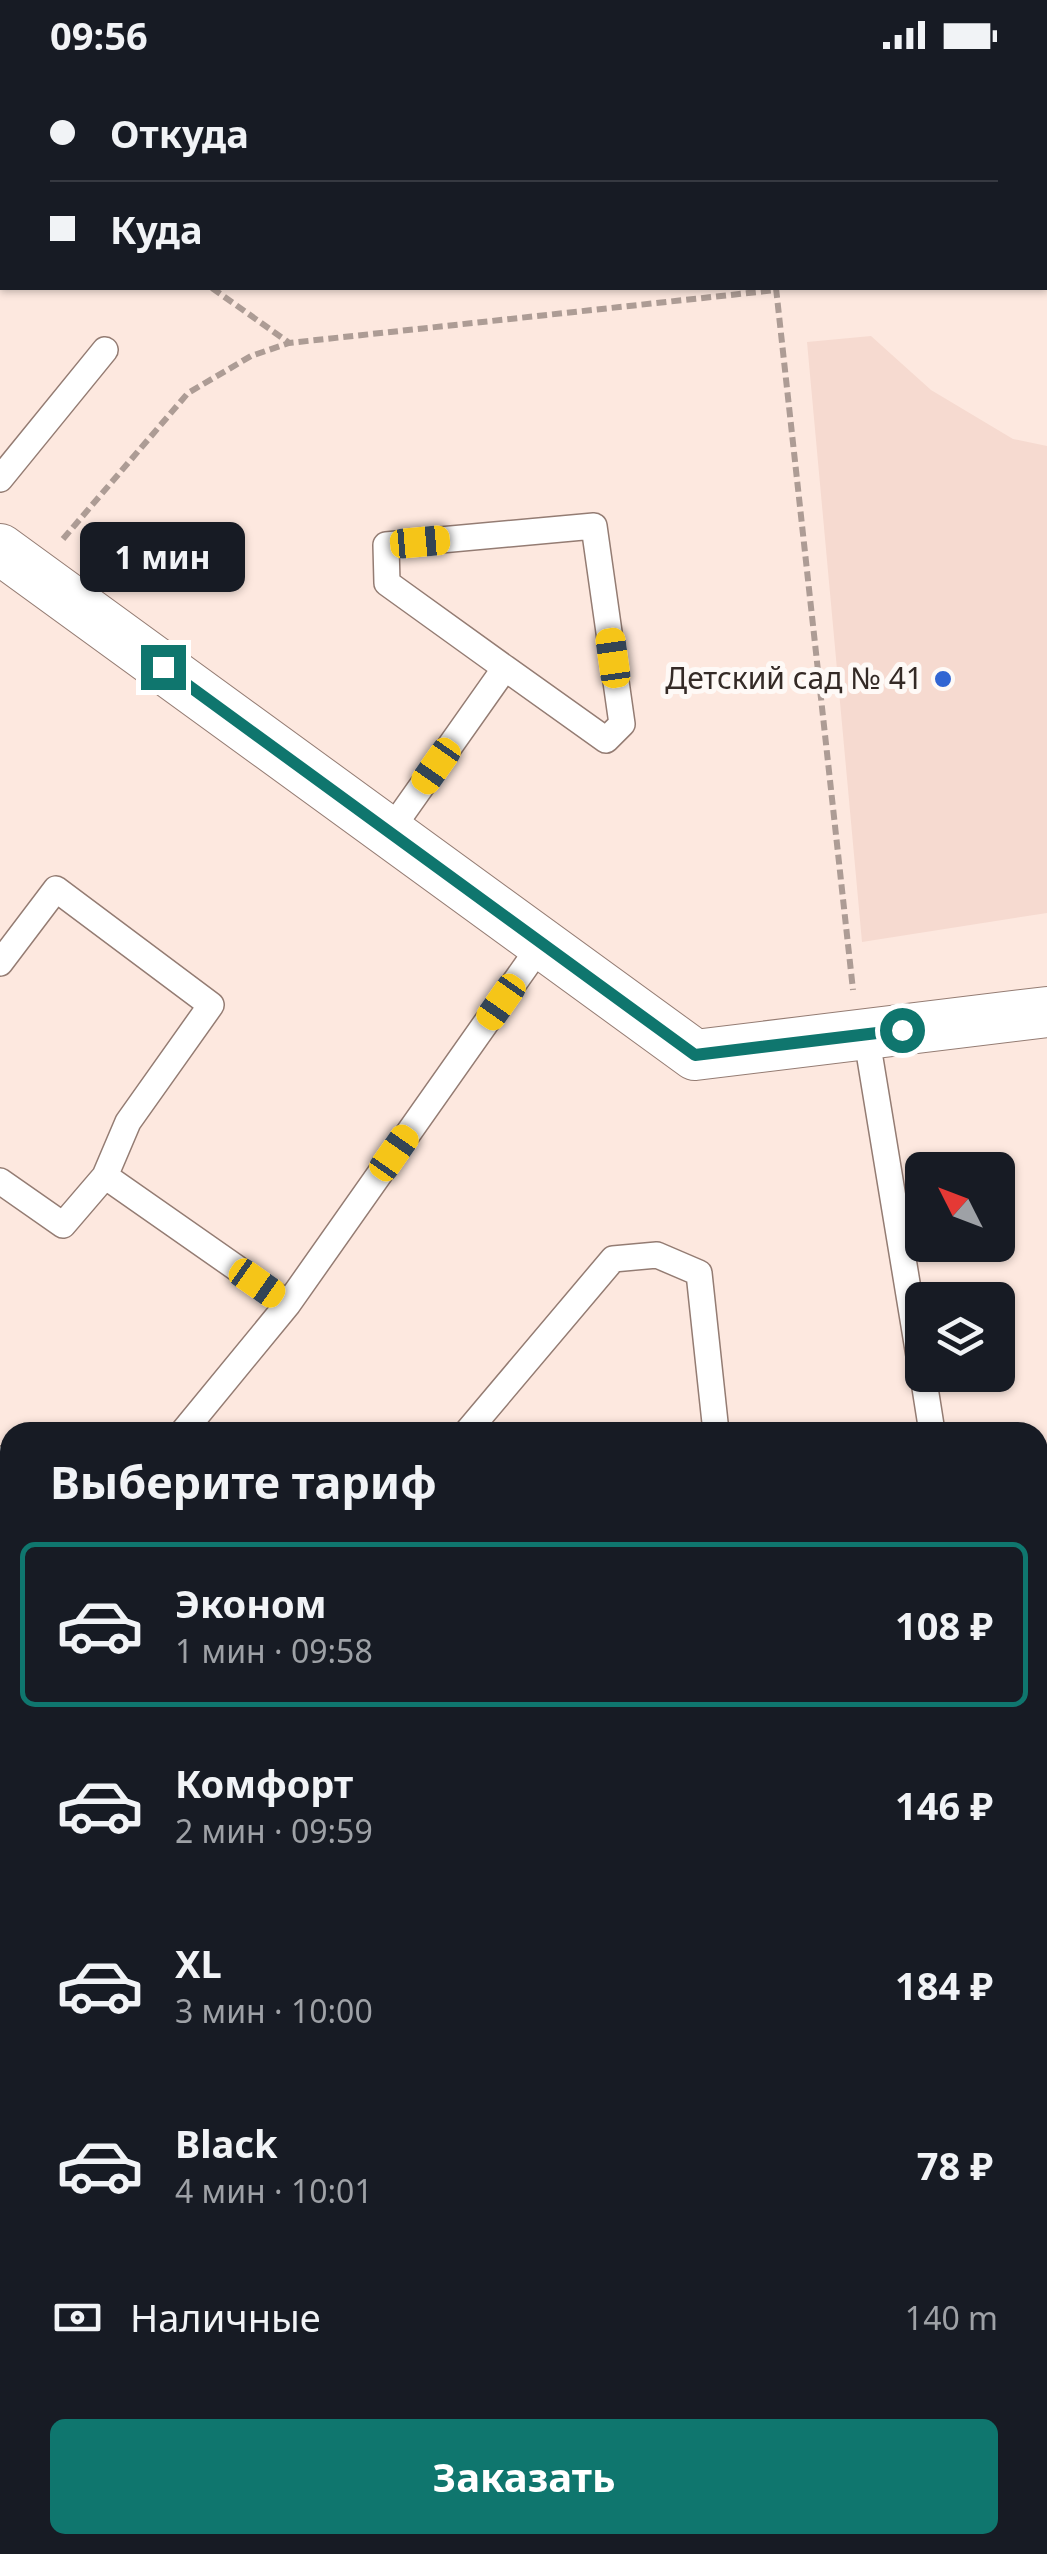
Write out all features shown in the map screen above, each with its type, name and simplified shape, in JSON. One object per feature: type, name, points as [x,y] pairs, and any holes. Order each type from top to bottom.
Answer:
[{"type":"street","points":[[17,562],[695,1055],[1047,1012]]},
{"type":"lane","points":[[0,479],[105,350]]},
{"type":"lane","points":[[594,526],[622,724],[606,740],[505,668],[387,583],[386,545],[594,526]]},
{"type":"lane","points":[[390,831],[505,668]]},
{"type":"lane","points":[[0,963],[56,889],[212,1005],[128,1122],[105,1176],[64,1225],[0,1181]]},
{"type":"lane","points":[[191,1422],[288,1304],[544,942]]},
{"type":"lane","points":[[866,1034],[908,1282]]},
{"type":"lane","points":[[105,1176],[288,1304]]},
{"type":"lane","points":[[475,1422],[613,1260],[658,1255],[699,1273],[715,1422]]},
{"type":"lane","points":[[926,1392],[930,1422]]},
{"type":"path","points":[[215,290],[289,343]]},
{"type":"path","points":[[17,562],[188,393],[251,356],[289,343],[767,290]]},
{"type":"path","points":[[776,290],[852,983],[866,1034]]},
{"type":"shaded area","name":"Детский сад № 41","points":[[871,336],[931,390],[1013,439],[1047,446],[1047,913],[862,942],[807,342]]},
{"type":"place","name":"Детский сад № 41","points":[[943,679]]},
{"type":"route","points":[[163,667],[695,1055],[902,1030]]}]
